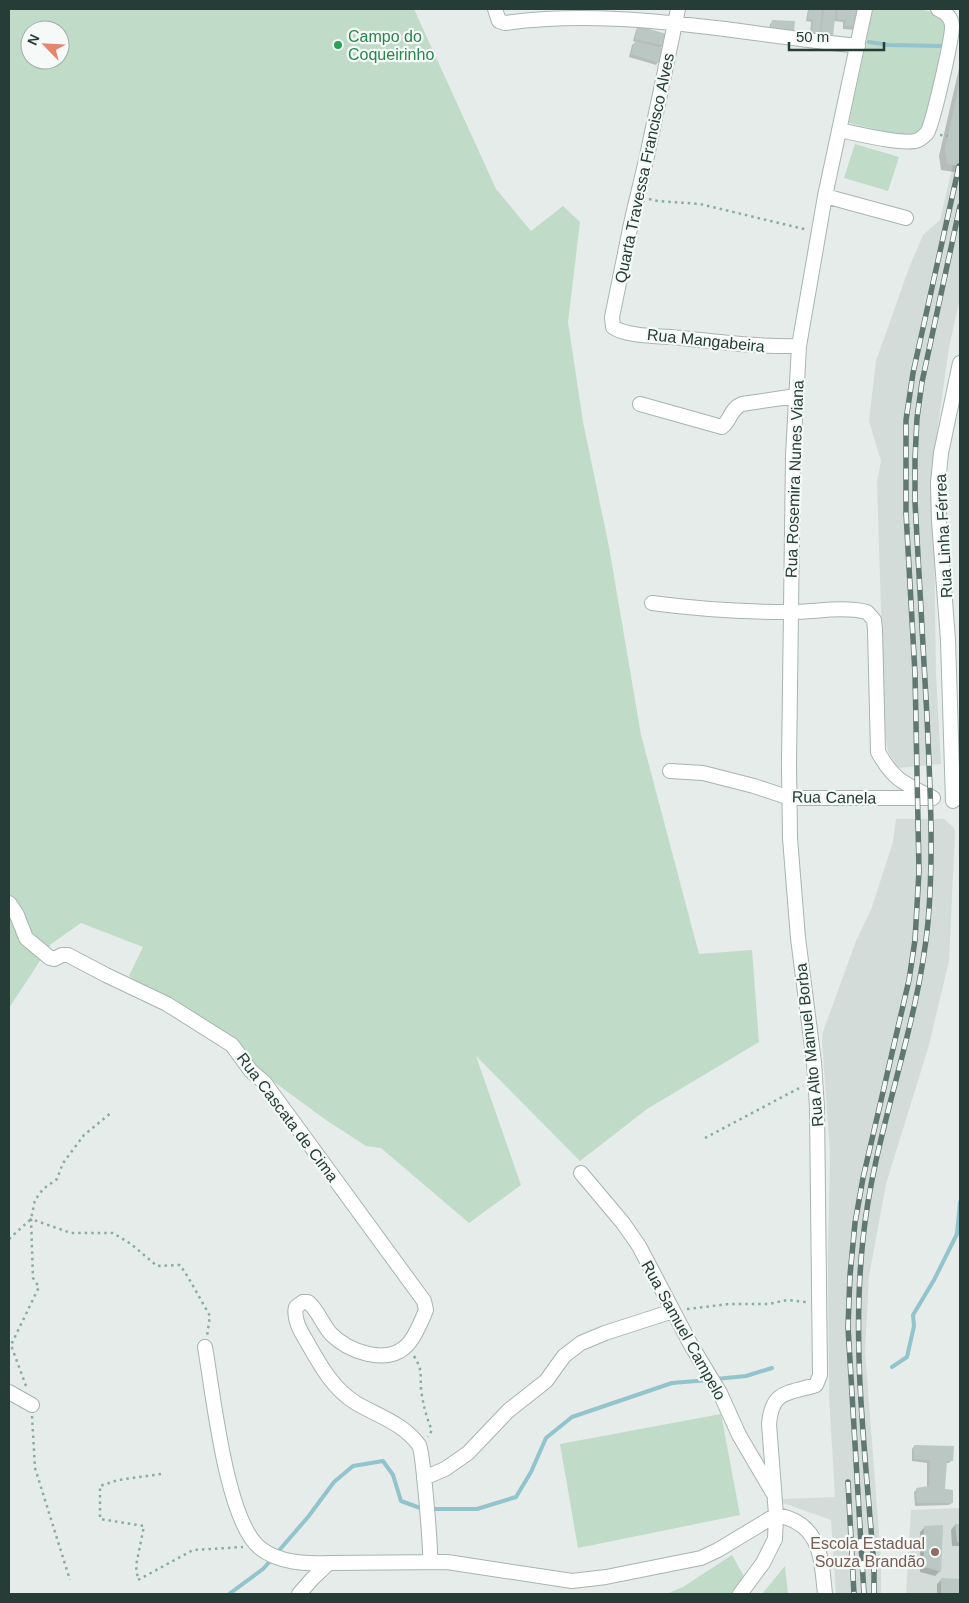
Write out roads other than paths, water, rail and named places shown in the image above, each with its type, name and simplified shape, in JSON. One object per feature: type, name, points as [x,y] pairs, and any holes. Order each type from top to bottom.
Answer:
[{"type":"street","name":"Quarta Travessa Francisco Alves","points":[[613,327],[612,317],[678,9]]},
{"type":"street","name":"Rua Rosemira Nunes Viana","points":[[789,764],[793,455],[799,346],[826,196],[865,9]]},
{"type":"street","points":[[839,130],[907,142],[918,140],[927,133],[946,62],[952,26],[950,18],[944,11],[938,9]]},
{"type":"street","points":[[497,15],[505,23],[548,18],[595,18],[675,23],[858,46]]},
{"type":"street","points":[[826,196],[906,218]]},
{"type":"street","name":"Rua Mangabeira","points":[[613,327],[630,333],[725,343],[761,346],[799,346]]},
{"type":"street","name":"Rua Linha Férrea","points":[[957,802],[938,483],[940,453],[960,363]]},
{"type":"street","points":[[640,404],[722,428],[736,407],[742,404],[796,396]]},
{"type":"street","points":[[652,603],[683,607],[791,612],[854,609],[867,612],[874,620],[875,629],[878,752],[887,769],[902,782],[933,798],[957,802]]},
{"type":"street","name":"Rua Alto Manuel Borba","points":[[774,1496],[769,1424],[770,1409],[779,1397],[816,1385],[820,1375],[819,1167],[815,1079],[793,883],[789,764]]},
{"type":"street","name":"Rua Canela","points":[[670,771],[703,773],[754,786],[790,798],[933,798]]},
{"type":"street","name":"Rua Cascata de Cima","points":[[9,904],[17,915],[26,938],[50,958],[54,959],[62,954],[79,959],[106,975],[167,1004],[232,1045],[251,1071],[264,1082],[424,1301],[426,1310],[408,1346],[399,1352],[388,1355],[372,1354],[339,1340],[331,1334],[308,1302],[303,1302],[296,1307],[295,1314],[306,1340],[336,1387],[355,1402],[404,1430],[420,1447],[424,1478]]},
{"type":"street","name":"Rua Samuel Campelo","points":[[581,1173],[623,1223],[639,1246],[706,1372],[720,1393],[739,1435],[774,1496]]},
{"type":"street","points":[[430,1562],[431,1545],[424,1478],[446,1469],[468,1453],[508,1411],[540,1386],[564,1356],[581,1343],[605,1333],[674,1311]]},
{"type":"street","points":[[205,1347],[224,1464],[234,1502],[240,1518],[262,1550],[281,1558],[305,1564],[447,1562],[572,1581],[606,1577],[701,1558],[718,1550],[776,1515],[789,1518],[803,1526],[816,1541],[821,1557],[825,1594]]},
{"type":"street","points":[[9,1392],[32,1405]]},
{"type":"street","points":[[740,1594],[763,1563],[772,1546],[776,1532],[774,1496]]},
{"type":"street","points":[[299,1594],[329,1563]]},
{"type":"waterway","points":[[869,42],[889,45],[943,46]]},
{"type":"waterway","points":[[892,1367],[907,1357],[914,1326],[913,1315],[934,1280],[957,1234],[960,1202]]},
{"type":"waterway","points":[[716,1379],[746,1376],[772,1368]]},
{"type":"waterway","points":[[430,1509],[477,1509],[516,1497],[531,1472],[546,1438],[572,1417],[672,1383],[709,1380]]},
{"type":"waterway","points":[[276,1554],[308,1517],[334,1482],[353,1466],[383,1461],[393,1475],[401,1501],[423,1509]]},
{"type":"waterway","points":[[229,1594],[263,1569],[272,1559]]},
{"type":"railway","points":[[864,1594],[848,1327],[850,1275],[855,1223],[863,1178],[909,980],[915,940],[919,871],[915,674],[906,513],[906,420],[913,373],[959,166]]},
{"type":"railway","points":[[874,1594],[874,1567],[859,1362],[860,1280],[863,1239],[876,1159],[915,1002],[928,922],[931,871],[930,794],[915,502],[915,459],[917,418],[922,382],[960,206]]},
{"type":"railway","points":[[848,1482],[854,1594]]},
{"type":"place","name":"Campo do Coqueirinho","points":[[338,45]]},
{"type":"place","name":"Escola Estadual Souza Brandão","points":[[935,1552]]}]
